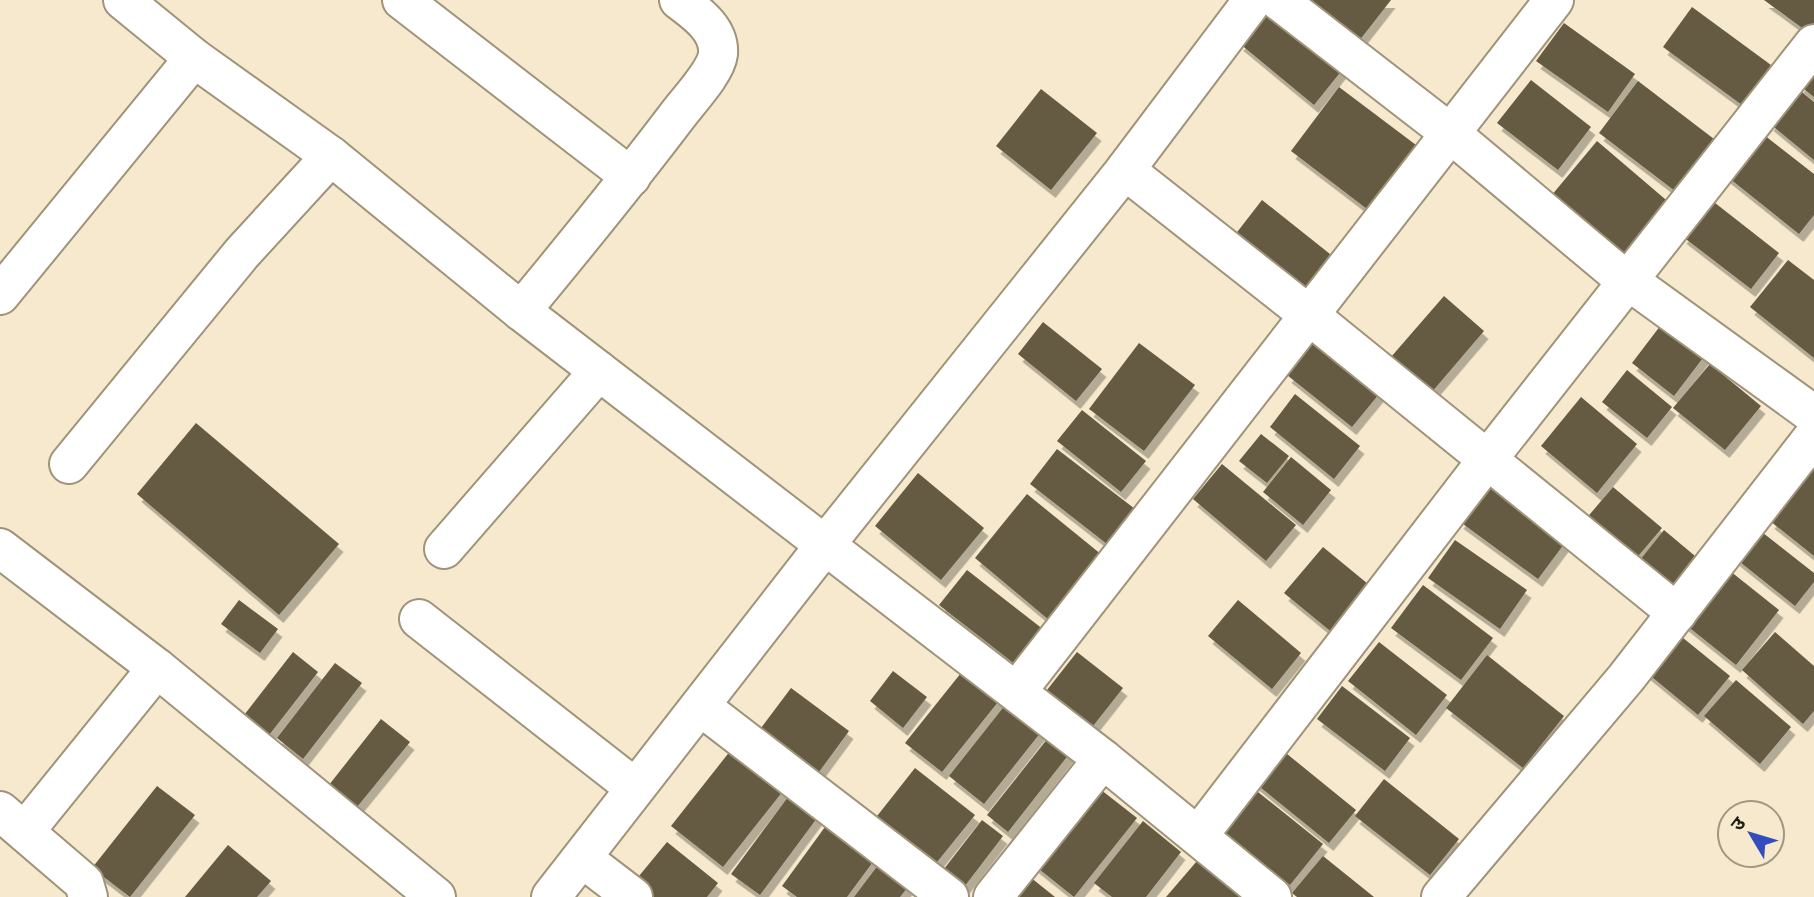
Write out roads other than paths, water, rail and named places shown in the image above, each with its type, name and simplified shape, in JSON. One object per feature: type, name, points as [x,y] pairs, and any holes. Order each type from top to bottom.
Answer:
[{"type":"street","points":[[123,0],[194,58],[331,156],[521,311],[1017,691],[1272,897]]},
{"type":"street","points":[[402,0],[631,177]]},
{"type":"street","points":[[521,311],[631,177],[707,75],[718,55],[715,35],[702,18],[679,0]]},
{"type":"street","points":[[551,897],[825,545],[1125,170],[1253,0]]},
{"type":"street","points":[[1278,0],[1450,133],[1628,281],[1814,415]]},
{"type":"street","points":[[1017,691],[1554,0]]},
{"type":"street","points":[[1198,836],[1487,460],[1814,44]]},
{"type":"street","points":[[0,295],[194,58]]},
{"type":"street","points":[[69,464],[242,253],[331,156]]},
{"type":"street","points":[[1125,170],[1677,613]]},
{"type":"street","points":[[444,549],[599,371]]},
{"type":"street","points":[[1441,897],[1626,678],[1814,436]]},
{"type":"street","points":[[0,548],[157,668],[436,897]]},
{"type":"street","points":[[419,618],[635,788]]},
{"type":"street","points":[[88,897],[85,883],[12,821],[157,668]]},
{"type":"street","points":[[700,706],[948,897]]},
{"type":"street","points":[[993,897],[1103,759]]},
{"type":"street","points":[[582,858],[633,897]]}]
